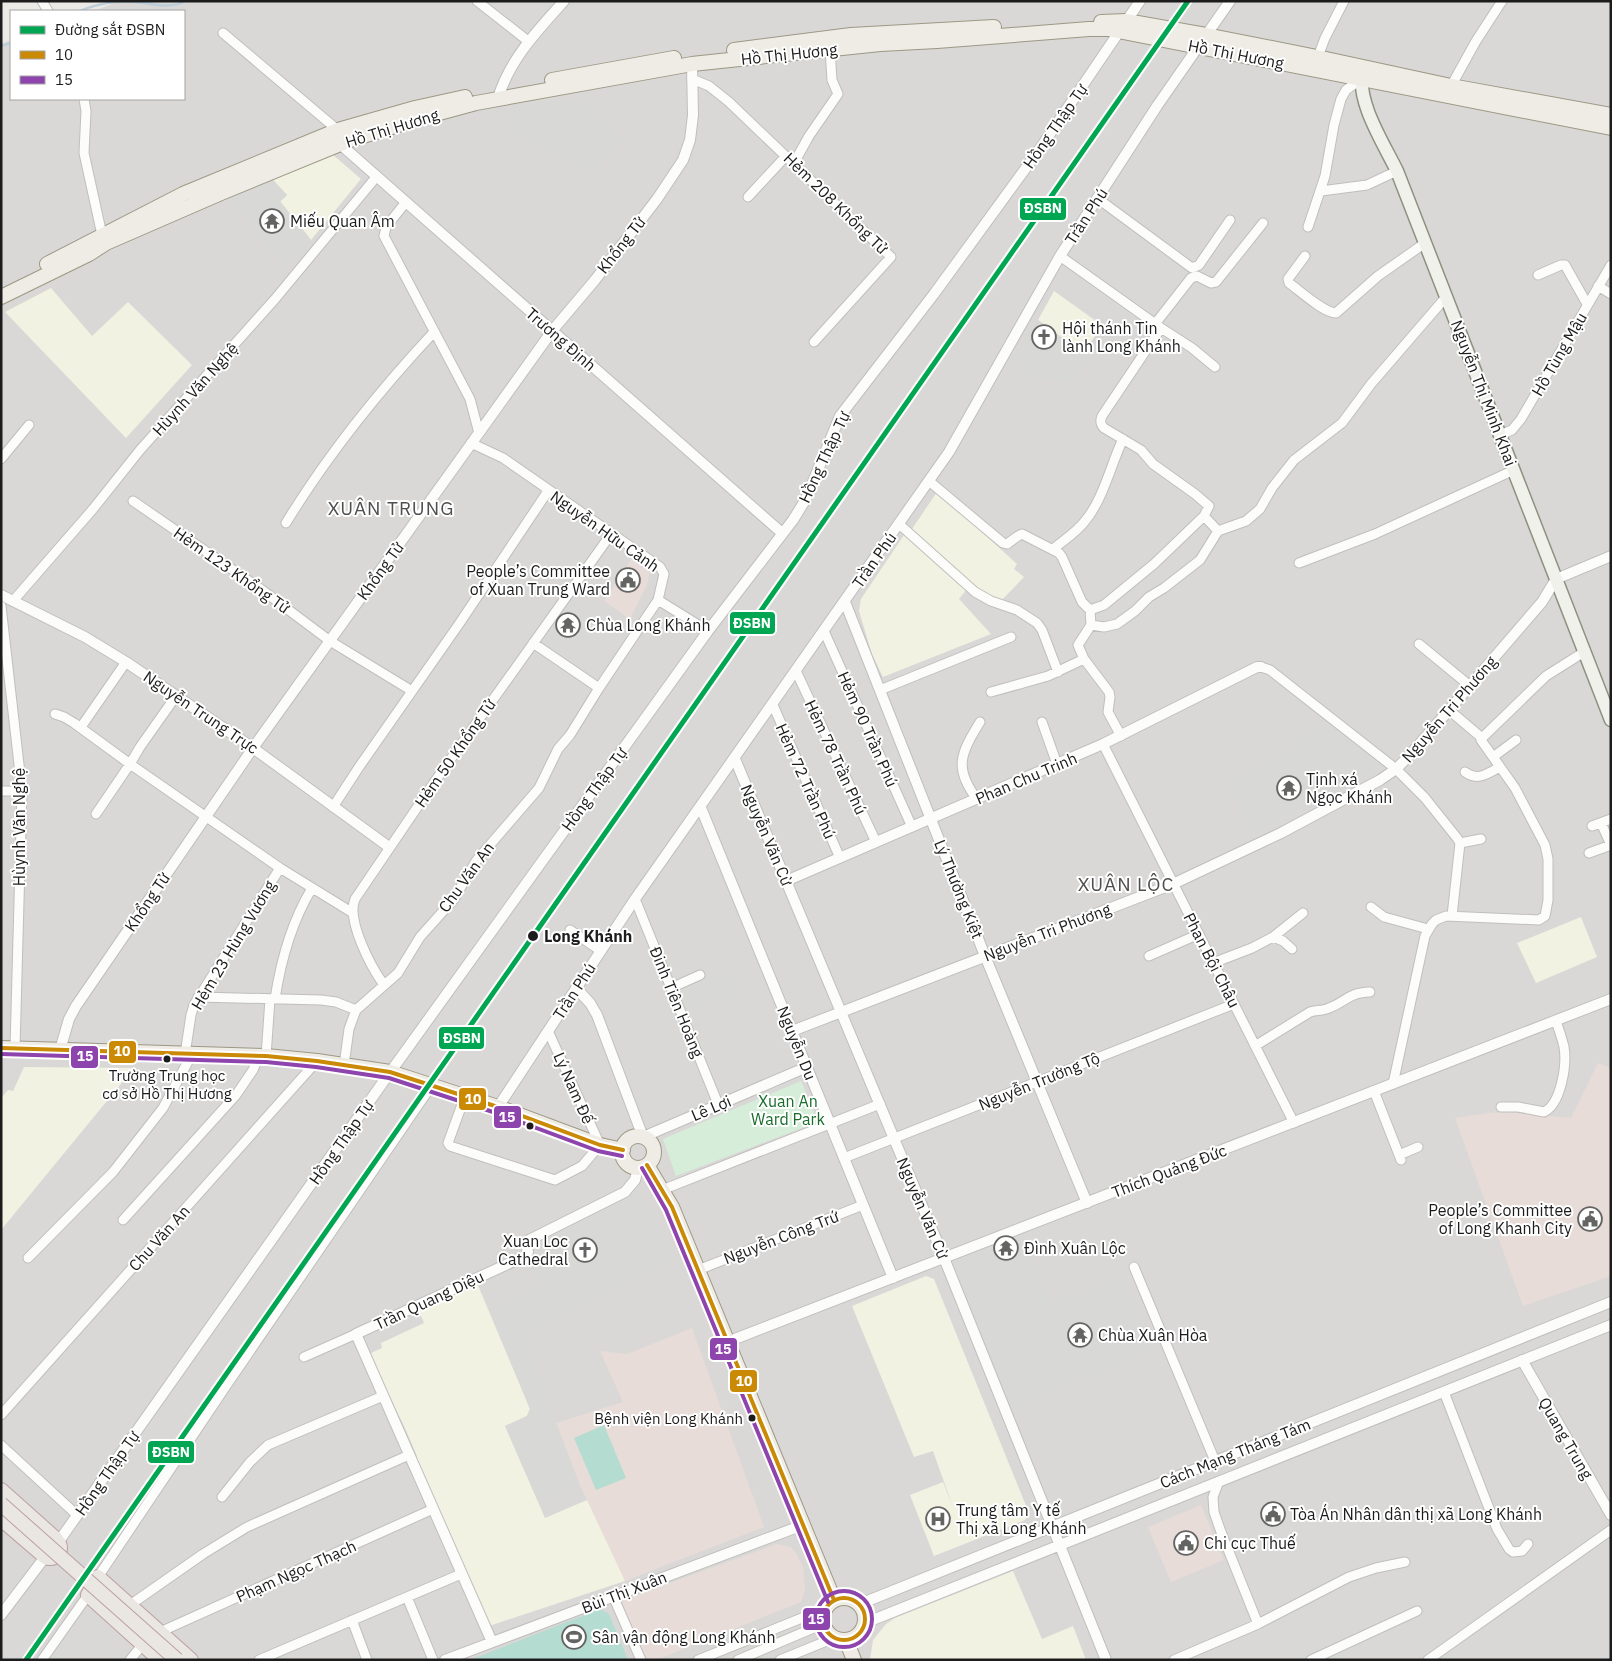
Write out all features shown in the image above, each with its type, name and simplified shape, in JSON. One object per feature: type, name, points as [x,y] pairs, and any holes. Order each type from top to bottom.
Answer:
[{"type":"highway","points":[[1,1490],[57,1540]]},
{"type":"highway","points":[[1,1504],[177,1660]]},
{"type":"highway","points":[[1,1519],[44,1556]]},
{"type":"highway","points":[[44,1556],[40,1549],[41,1543],[46,1538],[57,1540]]},
{"type":"highway","points":[[160,1660],[88,1595],[98,1577],[191,1660]]},
{"type":"highway","points":[[142,1644],[160,1632]]},
{"type":"main road","name":"Hồ Thị Hương","points":[[500,94],[692,64],[880,44],[1122,26]]},
{"type":"main road","name":"Hồ Thị Hương","points":[[1,287],[183,194],[340,137],[417,119],[500,94],[644,63],[851,35],[1122,26],[1315,63],[1611,128]]},
{"type":"main road","name":"Nguyễn Thị Minh Khai","points":[[1362,73],[1366,108],[1397,171],[1611,720]]},
{"type":"main road","name":"Hồ Thị Hương","points":[[1449,91],[1611,115]]},
{"type":"main road","name":"Hồ Thị Hương","points":[[1,297],[89,254],[106,243],[340,137]]},
{"type":"main road","points":[[8,1048],[263,1056],[317,1061],[390,1072],[498,1107],[600,1145],[623,1150]]},
{"type":"main road","points":[[643,1166],[652,1158],[653,1148],[648,1140],[636,1136],[626,1142],[623,1157],[627,1163],[643,1166],[672,1206],[803,1525],[829,1604]]},
{"type":"main road","points":[[840,1639],[855,1637],[862,1631],[865,1623],[864,1612],[860,1604],[852,1598],[842,1597],[829,1604],[822,1619],[825,1630],[840,1639],[854,1660]]},
{"type":"street","points":[[477,1],[528,41]]},
{"type":"street","points":[[500,94],[508,72],[528,41],[564,1]]},
{"type":"street","name":"Hồng Thập Tự","points":[[57,1540],[78,1515],[390,1072],[708,631],[806,499],[840,416],[934,294],[1034,157],[1140,1]]},
{"type":"street","name":"Trần Phú","points":[[498,1107],[635,899],[929,481],[965,426],[1060,256],[1157,106],[1230,1]]},
{"type":"street","points":[[1315,63],[1325,38],[1344,1]]},
{"type":"street","points":[[1449,91],[1476,41],[1502,1]]},
{"type":"street","points":[[223,32],[340,137]]},
{"type":"street","points":[[794,163],[809,136],[838,94],[832,80],[830,49]]},
{"type":"street","name":"Khổng Tử","points":[[60,1050],[69,1019],[76,1006],[253,748],[552,331],[657,199],[683,160],[692,128],[692,64]]},
{"type":"street","points":[[1308,227],[1321,190],[1341,99],[1346,90],[1362,73]]},
{"type":"street","name":"Hẻm 208 Khổng Tử","points":[[692,79],[709,86],[720,94],[891,257],[814,342]]},
{"type":"street","points":[[84,100],[86,111],[84,153],[102,236]]},
{"type":"street","name":"Trương Định","points":[[340,137],[377,176],[406,202],[782,533]]},
{"type":"street","points":[[748,197],[786,156]]},
{"type":"street","points":[[1321,190],[1367,185],[1397,171]]},
{"type":"street","name":"Hùynh Văn Nghệ","points":[[13,601],[93,509],[140,450],[276,299],[377,176]]},
{"type":"street","points":[[1097,198],[1192,268],[1199,265],[1230,220]]},
{"type":"street","points":[[406,202],[386,227],[384,236],[470,400],[479,433]]},
{"type":"street","points":[[1090,610],[1104,605],[1154,564],[1208,510],[1207,504],[1153,464],[1141,450],[1104,428],[1100,421],[1158,326],[1191,278],[1197,276],[1211,284],[1216,282],[1263,223]]},
{"type":"street","points":[[1305,256],[1290,275],[1289,283],[1333,314],[1378,276],[1425,243]]},
{"type":"street","points":[[1060,256],[1192,348],[1215,367]]},
{"type":"street","points":[[1538,274],[1561,265],[1565,266],[1568,268],[1588,304]]},
{"type":"street","name":"Hồ Tùng Mậu","points":[[1500,436],[1512,430],[1521,420],[1611,265]]},
{"type":"street","points":[[1598,286],[1611,294]]},
{"type":"street","points":[[1091,625],[1111,626],[1135,611],[1149,597],[1164,588],[1200,560],[1218,532],[1246,521],[1260,510],[1272,488],[1294,460],[1342,423],[1371,384],[1446,298]]},
{"type":"street","points":[[286,523],[310,485],[384,386],[434,332]]},
{"type":"street","points":[[1,459],[29,425]]},
{"type":"street","points":[[1053,549],[1079,528],[1088,518],[1123,439]]},
{"type":"street","name":"Nguyễn Hữu Cảnh","points":[[471,443],[503,458],[663,570],[664,574],[658,600]]},
{"type":"street","points":[[1299,563],[1375,534],[1514,470]]},
{"type":"street","points":[[929,481],[1003,543],[1007,544],[1022,534],[1053,549],[1062,557],[1082,602],[1090,610],[1091,625],[1078,645],[1084,659],[1110,692],[1108,712],[1121,736]]},
{"type":"street","points":[[333,807],[491,578],[503,556],[548,491]]},
{"type":"street","name":"Hẻm 123 Khổng Tử","points":[[133,501],[262,590],[330,641],[412,692]]},
{"type":"street","points":[[1204,516],[1218,532]]},
{"type":"street","points":[[898,524],[975,592],[991,601],[1017,610],[1037,623],[1042,630],[1058,672]]},
{"type":"street","name":"Hẻm 50 Khổng Tử","points":[[353,913],[355,899],[389,847],[611,534]]},
{"type":"street","points":[[1556,579],[1611,556]]},
{"type":"street","name":"Nguyễn Tri Phương","points":[[792,1031],[1173,884],[1281,833],[1364,789],[1396,769],[1542,602],[1556,579]]},
{"type":"street","name":"Nguyễn Trung Trực","points":[[1,595],[85,637],[126,662],[253,748],[389,847]]},
{"type":"street","points":[[658,600],[708,631]]},
{"type":"street","name":"Chu Văn An","points":[[344,1065],[349,1029],[356,1010],[398,973],[420,937],[454,898],[476,861],[539,788],[558,748],[588,707],[658,600]]},
{"type":"street","name":"Lý Thường Kiệt","points":[[845,602],[985,956],[1087,1202]]},
{"type":"street","name":"Hùynh Văn Nghệ","points":[[1,606],[5,680],[22,791],[8,1048]]},
{"type":"street","name":"Hẻm 90 Trần Phú","points":[[824,631],[912,827]]},
{"type":"street","points":[[880,690],[1011,637]]},
{"type":"street","points":[[533,643],[599,688]]},
{"type":"street","points":[[1419,644],[1470,686]]},
{"type":"street","points":[[1482,738],[1546,676],[1584,652]]},
{"type":"street","points":[[991,692],[1058,672],[1084,659]]},
{"type":"street","points":[[80,727],[126,662]]},
{"type":"street","name":"Phan Chu Trinh","points":[[786,881],[1121,736],[1256,667],[1261,667]]},
{"type":"street","points":[[1261,667],[1270,670],[1396,769],[1425,798],[1460,843],[1452,916]]},
{"type":"street","name":"Hẻm 78 Trần Phú","points":[[796,671],[876,842]]},
{"type":"street","points":[[96,814],[176,696]]},
{"type":"street","name":"Hẻm 72 Trần Phú","points":[[772,705],[840,858]]},
{"type":"street","points":[[1393,1084],[1417,966],[1428,930],[1436,920],[1452,916],[1540,920],[1545,916],[1548,900],[1548,859],[1545,845],[1518,793],[1481,740],[1482,738],[1449,710]]},
{"type":"street","points":[[55,714],[80,727],[280,868],[353,913],[364,952],[384,984]]},
{"type":"street","points":[[977,799],[967,785],[961,764],[965,746],[980,722]]},
{"type":"street","points":[[1042,722],[1057,764]]},
{"type":"street","points":[[1493,757],[1516,740]]},
{"type":"street","name":"Phan Bội Châu","points":[[1103,744],[1294,1122]]},
{"type":"street","name":"Nguyễn Văn Cừ","points":[[735,759],[944,1258],[1106,1660]]},
{"type":"street","points":[[1465,772],[1473,777],[1478,777],[1500,767]]},
{"type":"street","points":[[1,791],[22,791]]},
{"type":"street","name":"Nguyễn Du","points":[[700,808],[893,1278]]},
{"type":"street","points":[[1592,826],[1611,819]]},
{"type":"street","points":[[1588,853],[1611,845],[1601,823]]},
{"type":"street","points":[[1460,843],[1481,839]]},
{"type":"street","name":"Hẻm 23 Hùng Vương","points":[[189,1054],[190,1015],[198,997],[280,868]]},
{"type":"street","points":[[123,1220],[236,1095],[263,1056],[272,999],[288,938],[295,919],[312,888]]},
{"type":"street","name":"Đinh Tiên Hoàng","points":[[635,899],[718,1104]]},
{"type":"street","points":[[1371,907],[1384,918],[1428,930]]},
{"type":"street","points":[[1213,963],[1252,948],[1273,937],[1303,913]]},
{"type":"street","points":[[570,930],[600,951]]},
{"type":"street","points":[[1149,956],[1199,934]]},
{"type":"street","points":[[1273,937],[1283,941],[1292,949]]},
{"type":"street","points":[[671,988],[700,975]]},
{"type":"street","points":[[576,988],[590,1003],[597,1015],[643,1137]]},
{"type":"street","points":[[1255,1046],[1310,1012],[1331,1008],[1353,994],[1370,992]]},
{"type":"street","points":[[198,997],[330,1001],[356,1010]]},
{"type":"street","name":"Thích Quảng Đức","points":[[727,1342],[1611,999]]},
{"type":"street","name":"Nguyễn Trường Tộ","points":[[844,1158],[1234,1004]]},
{"type":"street","points":[[1501,1107],[1518,1107],[1544,1112],[1553,1106],[1560,1090],[1564,1058],[1562,1041],[1556,1021]]},
{"type":"street","name":"Lý Nam Đế","points":[[548,1031],[600,1145]]},
{"type":"street","points":[[28,1258],[113,1172],[163,1108],[189,1054]]},
{"type":"street","name":"Chu Văn An","points":[[1,1415],[317,1061]]},
{"type":"street","name":"Lê Lợi","points":[[643,1137],[807,1067]]},
{"type":"street","points":[[98,1577],[224,1389],[432,1086]]},
{"type":"street","points":[[1374,1091],[1400,1157],[1418,1147]]},
{"type":"street","points":[[465,1096],[448,1142],[453,1148],[555,1180],[582,1166],[600,1145]]},
{"type":"street","points":[[662,1190],[880,1104]]},
{"type":"street","name":"Trần Quang Diệu","points":[[304,1357],[525,1256],[528,1252],[526,1244],[529,1240],[625,1192],[643,1166]]},
{"type":"street","name":"Nguyễn Công Trứ","points":[[698,1270],[863,1205]]},
{"type":"street","points":[[1134,1267],[1215,1461]]},
{"type":"street","name":"Cách Mạng Tháng Tám","points":[[860,1604],[1611,1302]]},
{"type":"street","name":"Cách Mạng Tháng Tám","points":[[865,1623],[1611,1325]]},
{"type":"street","name":"Trần Quang Diệu","points":[[356,1334],[492,1642]]},
{"type":"street","name":"Quang Trung","points":[[1522,1360],[1611,1515]]},
{"type":"street","points":[[1444,1392],[1497,1529],[1503,1540],[1513,1552],[1522,1551],[1528,1544]]},
{"type":"street","points":[[222,1497],[250,1462],[268,1445],[384,1396]]},
{"type":"street","points":[[1,1445],[78,1515]]},
{"type":"street","points":[[130,1605],[203,1554],[247,1527],[307,1499],[409,1456]]},
{"type":"street","points":[[1219,1481],[1213,1497],[1214,1512],[1258,1624]]},
{"type":"street","name":"Phạm Ngọc Thạch","points":[[160,1632],[433,1509]]},
{"type":"street","name":"Bùi Thị Xuân","points":[[445,1660],[803,1525]]},
{"type":"street","points":[[1428,1660],[1611,1530]]},
{"type":"street","points":[[1,1615],[44,1556]]},
{"type":"street","points":[[1174,1660],[1258,1624],[1349,1577],[1376,1568],[1405,1562]]},
{"type":"street","points":[[259,1660],[462,1574]]},
{"type":"street","points":[[42,1660],[88,1595]]},
{"type":"street","points":[[614,1596],[641,1660]]},
{"type":"street","points":[[407,1597],[433,1660]]},
{"type":"street","points":[[698,1660],[829,1604]]},
{"type":"street","points":[[1311,1660],[1417,1611]]},
{"type":"street","points":[[352,1620],[367,1660]]},
{"type":"street","points":[[738,1660],[823,1624]]},
{"type":"street","points":[[780,1660],[840,1639]]},
{"type":"street","points":[[130,1660],[142,1644]]},
{"type":"shaded area","points":[[121,1],[1611,1],[1611,1660],[1,1660],[1,44],[10,40],[10,100],[185,100],[185,10],[96,10]]},
{"type":"shaded area","points":[[577,98],[623,139],[594,171],[553,156],[505,123],[509,108]]},
{"type":"shaded area","points":[[332,154],[361,179],[311,240],[280,201],[287,195],[273,180]]},
{"type":"shaded area","name":"Miếu Quan Âm","points":[[273,180],[287,195],[280,202],[311,240],[284,266],[228,196]]},
{"type":"shaded area","points":[[51,288],[92,336],[128,302],[192,365],[126,438],[5,312]]},
{"type":"shaded area","points":[[1054,291],[1103,326],[1082,353],[1038,320]]},
{"type":"shaded area","name":"Hội thánh Tin lành Long Khánh","points":[[1038,320],[1090,358],[1071,382],[1041,380],[1012,360]]},
{"type":"shaded area","points":[[939,489],[952,505],[1017,564],[1014,569],[1024,577],[1002,600],[980,592],[912,529]]},
{"type":"shaded area","points":[[904,535],[967,589],[959,599],[991,634],[883,677],[872,654],[859,611],[861,599]]},
{"type":"shaded area","points":[[632,558],[646,566],[650,571],[647,585],[630,619],[604,601]]},
{"type":"shaded area","name":"Chùa Long Khánh","points":[[563,598],[591,620],[589,623],[596,627],[579,645],[568,637],[554,655],[533,640]]},
{"type":"shaded area","name":"Tịnh xá Ngọc Khánh","points":[[1324,722],[1384,765],[1330,798],[1251,837],[1229,778],[1279,756]]},
{"type":"shaded area","points":[[1581,917],[1597,957],[1536,983],[1517,943]]},
{"type":"shaded area","points":[[732,970],[741,993],[684,1013],[675,991]]},
{"type":"shaded area","points":[[1598,1063],[1611,1068],[1611,1276],[1523,1306],[1455,1118],[1507,1112],[1571,1118]]},
{"type":"shaded area","name":"Trường Trung học cơ sở Hồ Thị Hương","points":[[24,1067],[134,1068],[1,1230],[1,1098],[8,1090],[13,1091]]},
{"type":"shaded area","points":[[632,1195],[640,1195],[649,1206],[679,1259],[522,1333],[579,1483],[538,1501],[505,1426],[527,1416],[530,1409],[490,1310],[541,1286],[529,1259],[529,1243],[536,1238]]},
{"type":"shaded area","points":[[1022,1232],[1051,1304],[1121,1272],[1153,1349],[1011,1410],[953,1268],[958,1259]]},
{"type":"shaded area","points":[[926,1276],[934,1279],[1029,1513],[1025,1520],[934,1556],[910,1495],[943,1482],[954,1510],[933,1451],[914,1457],[852,1306]]},
{"type":"shaded area","points":[[477,1283],[530,1409],[527,1416],[505,1426],[545,1518],[587,1500],[625,1581],[489,1626],[415,1457],[417,1456],[405,1428],[369,1354],[382,1348],[381,1343],[424,1323],[419,1311]]},
{"type":"shaded area","points":[[692,1328],[764,1527],[625,1581],[579,1483],[556,1423],[623,1402],[600,1351],[627,1354]]},
{"type":"shaded area","name":"Chi cục Thuế","points":[[1201,1505],[1224,1560],[1171,1582],[1148,1527]]},
{"type":"shaded area","points":[[777,1544],[791,1547],[803,1567],[805,1590],[801,1602],[656,1660],[644,1660],[620,1606],[626,1599]]},
{"type":"shaded area","points":[[1013,1571],[1042,1639],[1073,1626],[1086,1660],[870,1660],[873,1640],[886,1624],[895,1618]]},
{"type":"green space","name":"Xuan An Ward Park","points":[[801,1081],[818,1122],[676,1176],[663,1139]]},
{"type":"green space","points":[[604,1425],[626,1478],[596,1490],[574,1438]]},
{"type":"green space","name":"Sân vận động Long Khánh","points":[[600,1609],[609,1614],[628,1660],[470,1660]]},
{"type":"waterway","points":[[83,10],[114,2],[167,6],[185,1]]},
{"type":"waterway","points":[[1,46],[10,43]]},
{"type":"rail line","name":"ĐSBN","points":[[26,1660],[1188,1]]},
{"type":"transit line","name":"10","points":[[1,1048],[266,1056],[317,1061],[390,1072],[498,1107],[600,1145],[623,1150]]},
{"type":"transit line","name":"15","points":[[1,1054],[266,1062],[389,1078],[496,1113],[598,1151],[622,1156]]},
{"type":"transit line","name":"10","points":[[647,1165],[672,1207],[834,1600]]},
{"type":"transit line","name":"15","points":[[642,1168],[666,1210],[828,1602]]},
{"type":"transit line","name":"15","points":[[844,1591],[855,1593],[864,1599],[870,1608],[872,1619],[870,1630],[864,1639],[855,1645],[844,1647],[833,1645],[824,1639],[818,1630],[816,1619],[818,1608],[824,1599],[833,1593],[844,1591]]},
{"type":"transit line","name":"10","points":[[848,1598],[856,1601],[862,1607],[865,1619],[862,1631],[856,1637],[840,1640],[832,1637],[826,1631],[823,1615],[826,1607],[832,1601],[848,1598]]},
{"type":"place","name":"Miếu Quan Âm","points":[[272,221]]},
{"type":"place","name":"Hội thánh Tin lành Long Khánh","points":[[1044,337]]},
{"type":"place","name":"People’s Committee of Xuan Trung Ward","points":[[628,580]]},
{"type":"place","name":"Chùa Long Khánh","points":[[568,625]]},
{"type":"place","name":"Tịnh xá Ngọc Khánh","points":[[1289,788]]},
{"type":"place","name":"Long Khánh","points":[[533,936]]},
{"type":"place","name":"Trường Trung học cơ sở Hồ Thị Hương","points":[[167,1059]]},
{"type":"place","name":"People’s Committee of Long Khanh City","points":[[1590,1219]]},
{"type":"place","name":"Đình Xuân Lộc","points":[[1006,1248]]},
{"type":"place","name":"Xuan Loc Cathedral","points":[[585,1250]]},
{"type":"place","name":"Chùa Xuân Hòa","points":[[1080,1335]]},
{"type":"place","name":"Bệnh viện Long Khánh","points":[[752,1418]]},
{"type":"place","name":"Tòa Án Nhân dân thị xã Long Khánh","points":[[1273,1514]]},
{"type":"place","name":"Trung tâm Y tế Thị xã Long Khánh","points":[[938,1519]]},
{"type":"place","name":"Chi cục Thuế","points":[[1186,1543]]},
{"type":"place","name":"Sân vận động Long Khánh","points":[[574,1637]]},
{"type":"district","name":"XUÂN TRUNG","points":[[391,508]]},
{"type":"district","name":"XUÂN LỘC","points":[[1126,884]]}]
